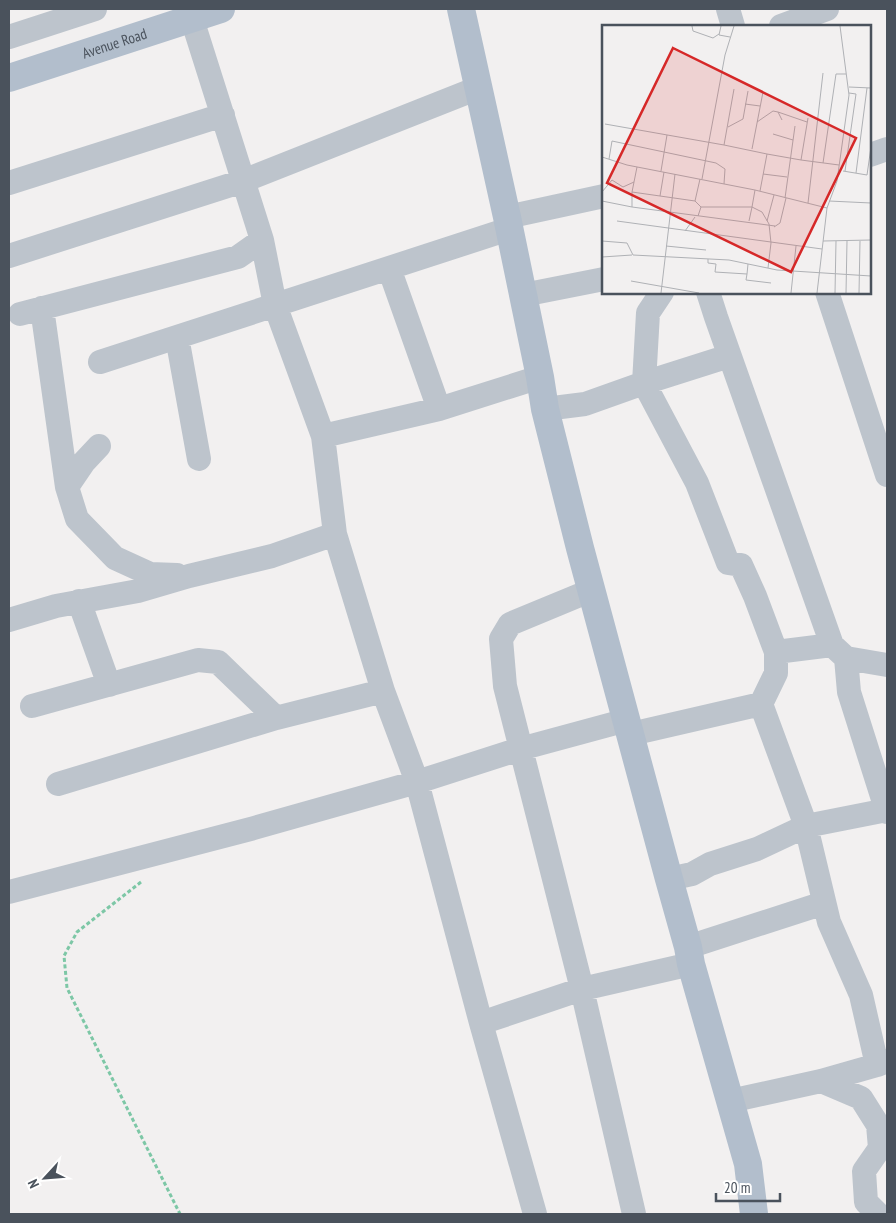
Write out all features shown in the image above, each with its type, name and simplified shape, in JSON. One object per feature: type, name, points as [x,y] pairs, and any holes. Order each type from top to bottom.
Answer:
[{"type":"main road","name":"Avenue Road","points":[[9,78],[220,9]]},
{"type":"main road","points":[[461,9],[523,294],[540,377],[544,409],[669,879],[748,1164],[754,1214]]},
{"type":"street","points":[[9,37],[95,9]]},
{"type":"street","points":[[728,9],[733,25]]},
{"type":"street","points":[[784,25],[827,9]]},
{"type":"street","points":[[192,19],[262,240],[275,305],[323,436],[334,534],[382,691],[417,782],[535,1214]]},
{"type":"street","points":[[9,256],[243,181],[478,88]]},
{"type":"street","points":[[9,183],[223,115]]},
{"type":"street","points":[[871,155],[887,150]]},
{"type":"street","points":[[100,362],[389,268],[508,223],[602,197]]},
{"type":"street","points":[[189,576],[150,574],[115,558],[77,520],[67,486],[31,311],[238,257],[262,240]]},
{"type":"street","points":[[389,268],[439,409]]},
{"type":"street","points":[[523,294],[602,279]]},
{"type":"street","points":[[661,294],[648,313],[644,383],[697,483],[728,563],[740,565],[755,596],[776,652],[776,674],[761,704],[806,826],[829,922],[861,995],[882,1063],[821,1081],[730,1100]]},
{"type":"street","points":[[669,879],[692,874],[710,864],[757,849],[806,826],[887,811],[848,692],[839,651],[729,356],[709,294]]},
{"type":"street","points":[[828,294],[887,475]]},
{"type":"street","points":[[177,337],[199,459]]},
{"type":"street","points":[[544,409],[585,404],[729,356]]},
{"type":"street","points":[[323,436],[439,409],[540,377]]},
{"type":"street","points":[[67,486],[84,462],[99,446]]},
{"type":"street","points":[[9,620],[56,606],[138,591],[189,576],[272,556],[334,534]]},
{"type":"street","points":[[592,590],[510,624],[501,639],[505,686],[582,989],[634,1214]]},
{"type":"street","points":[[79,602],[109,685]]},
{"type":"street","points":[[776,652],[839,651],[887,665]]},
{"type":"street","points":[[32,706],[198,660],[218,662],[276,718]]},
{"type":"street","points":[[58,784],[276,718],[382,691]]},
{"type":"street","points":[[9,892],[254,828],[417,782],[520,749],[629,727],[761,704]]},
{"type":"street","points":[[482,1023],[582,989],[690,956],[824,903]]},
{"type":"street","points":[[821,1081],[860,1098],[878,1125],[880,1148],[864,1171],[866,1202],[878,1214]]},
{"type":"path","points":[[152,855],[141,882],[77,932],[64,956],[67,988],[180,1214]]}]
